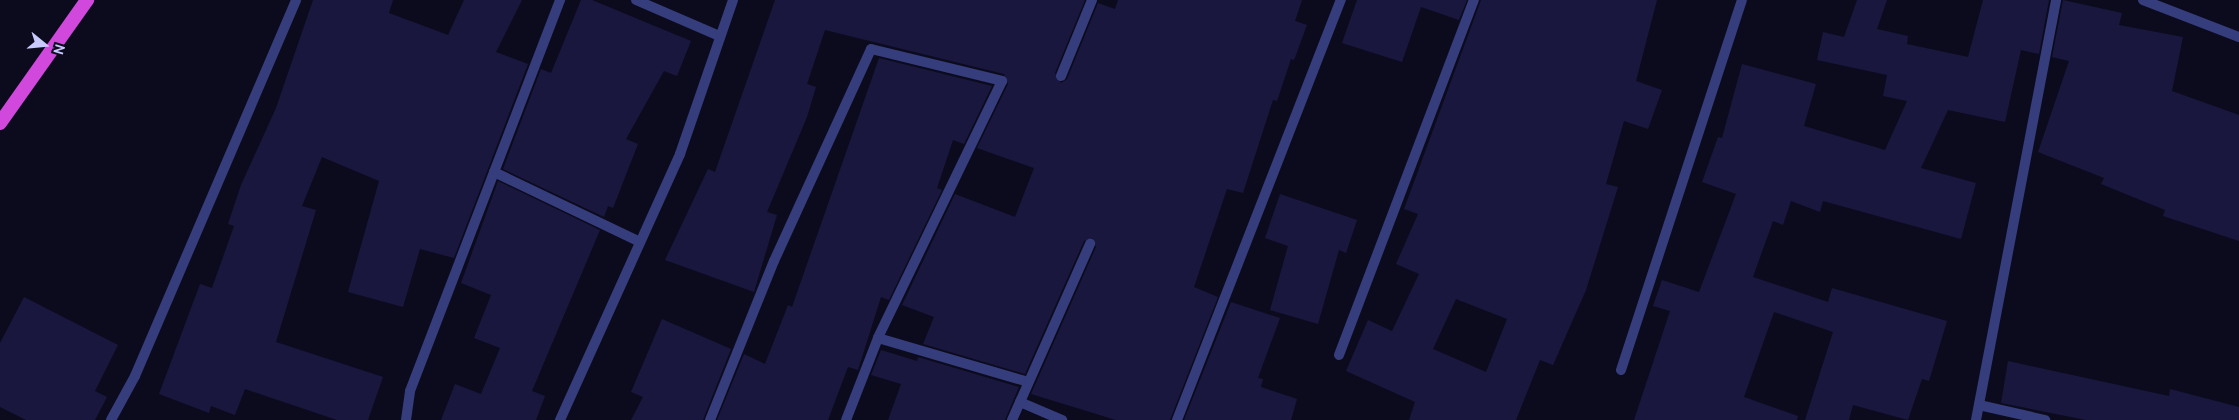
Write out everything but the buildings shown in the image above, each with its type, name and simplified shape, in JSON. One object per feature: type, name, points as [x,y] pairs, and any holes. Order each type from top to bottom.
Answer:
[{"type":"highway","points":[[0,123],[87,0]]},
{"type":"street","points":[[111,420],[135,376],[296,0]]},
{"type":"street","points":[[406,420],[410,391],[560,0]]},
{"type":"street","points":[[636,0],[717,35]]},
{"type":"street","points":[[560,420],[680,154],[717,35],[733,0]]},
{"type":"street","points":[[1060,76],[1092,0]]},
{"type":"street","points":[[1176,420],[1341,0]]},
{"type":"street","points":[[1339,355],[1474,0]]},
{"type":"street","points":[[1621,370],[1742,0]]},
{"type":"street","points":[[1976,420],[2056,0]]},
{"type":"street","points":[[2143,0],[2239,37]]},
{"type":"street","points":[[710,420],[774,261],[871,50],[1002,81],[878,338],[846,420]]},
{"type":"street","points":[[494,172],[640,242]]},
{"type":"street","points":[[1012,420],[1090,244]]},
{"type":"street","points":[[878,338],[1028,382]]},
{"type":"street","points":[[1020,402],[1062,420]]},
{"type":"street","points":[[1979,405],[2045,420]]}]
